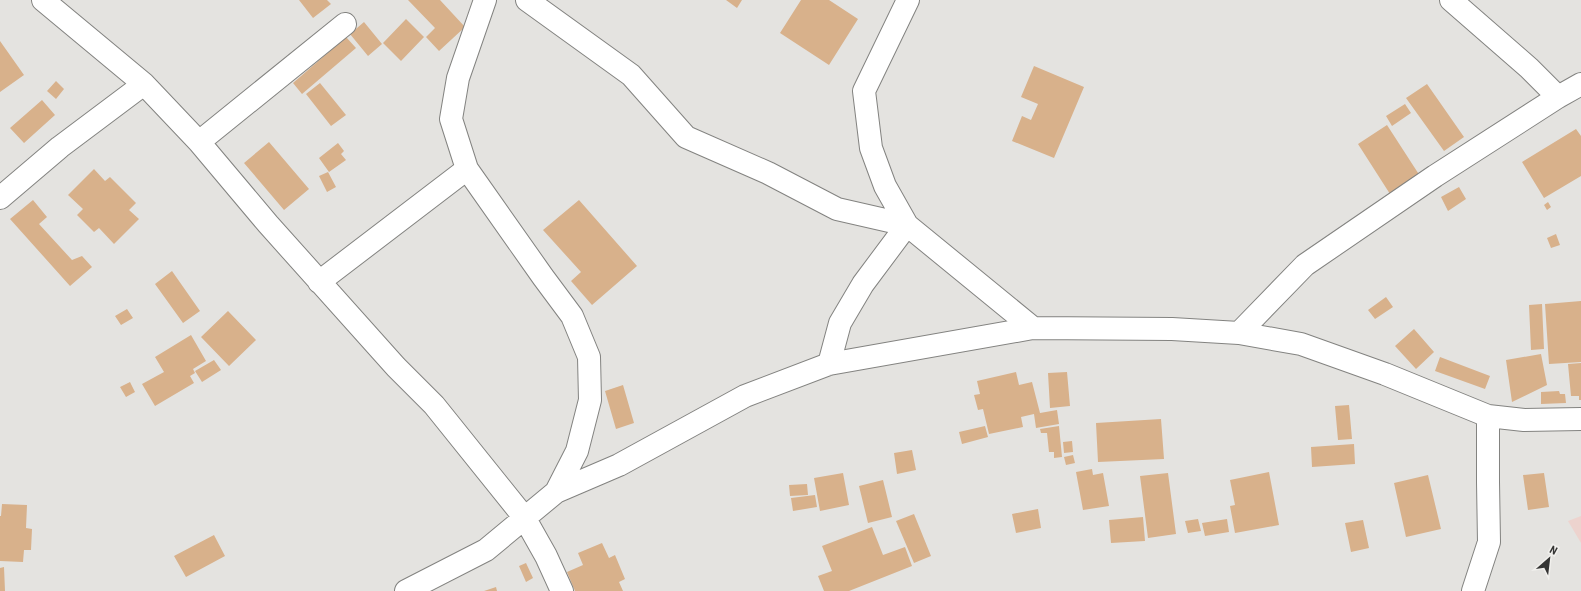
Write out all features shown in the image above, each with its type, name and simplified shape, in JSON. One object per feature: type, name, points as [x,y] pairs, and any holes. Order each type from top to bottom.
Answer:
[{"type":"street","points":[[43,0],[144,84],[199,142],[319,282],[396,367],[434,405],[524,517],[546,556],[562,591]]},
{"type":"street","points":[[485,0],[458,78],[450,119],[467,169],[539,272],[572,316],[589,357],[590,400],[577,451],[556,492]]},
{"type":"street","points":[[527,0],[631,75],[686,137],[768,173],[837,209],[907,225]]},
{"type":"street","points":[[1451,0],[1528,68],[1558,97]]},
{"type":"street","points":[[904,2],[864,91],[871,148],[885,186],[907,225],[1033,328]]},
{"type":"street","points":[[199,142],[345,24]]},
{"type":"street","points":[[0,198],[60,148],[144,84]]},
{"type":"street","points":[[1239,333],[1305,265],[1435,176],[1558,97],[1581,84]]},
{"type":"street","points":[[319,282],[467,169]]},
{"type":"street","points":[[830,364],[840,323],[863,284],[907,225]]},
{"type":"street","points":[[406,591],[486,550],[556,492],[619,465],[745,396],[830,364],[1033,328],[1172,329],[1239,333],[1301,344],[1385,374],[1488,416],[1524,420],[1581,419]]},
{"type":"street","points":[[1473,591],[1490,542],[1488,416]]},
{"type":"shaded area","points":[[1581,516],[1581,543],[1568,521]]},
{"type":"building","points":[[299,0],[327,0],[331,4],[313,18]]},
{"type":"building","points":[[408,0],[440,0],[465,27],[439,51],[426,37],[435,28]]},
{"type":"building","points":[[726,0],[742,0],[737,8]]},
{"type":"building","points":[[801,0],[829,0],[858,19],[829,65],[780,33]]},
{"type":"building","points":[[406,19],[424,37],[401,61],[383,43]]},
{"type":"building","points":[[364,22],[382,44],[368,56],[350,34]]},
{"type":"building","points":[[346,37],[356,48],[302,94],[293,83]]},
{"type":"building","points":[[0,41],[24,75],[0,92]]},
{"type":"building","points":[[1034,66],[1084,87],[1054,158],[1012,141],[1022,116],[1031,120],[1038,104],[1021,97]]},
{"type":"building","points":[[56,81],[64,89],[56,99],[47,91]]},
{"type":"building","points":[[320,83],[346,115],[331,126],[306,94]]},
{"type":"building","points":[[1427,84],[1464,137],[1444,151],[1406,98]]},
{"type":"building","points":[[42,100],[55,115],[24,143],[10,128]]},
{"type":"building","points":[[1405,104],[1411,113],[1392,126],[1386,116]]},
{"type":"building","points":[[1387,125],[1420,176],[1390,194],[1358,144]]},
{"type":"building","points":[[1576,129],[1581,136],[1581,176],[1544,198],[1522,162]]},
{"type":"building","points":[[269,142],[309,189],[284,210],[244,163]]},
{"type":"building","points":[[338,143],[344,151],[341,154],[346,160],[329,172],[319,158]]},
{"type":"building","points":[[94,169],[105,181],[110,177],[136,203],[129,210],[139,219],[114,244],[99,228],[94,232],[77,215],[83,209],[68,195]]},
{"type":"building","points":[[328,172],[336,187],[327,192],[319,176]]},
{"type":"building","points":[[1459,187],[1466,199],[1448,211],[1441,197]]},
{"type":"building","points":[[33,200],[47,217],[39,224],[72,260],[82,256],[92,267],[70,286],[10,219]]},
{"type":"building","points":[[579,200],[637,266],[592,305],[571,281],[581,272],[543,230]]},
{"type":"building","points":[[1548,202],[1551,207],[1547,210],[1544,205]]},
{"type":"building","points":[[1556,234],[1560,245],[1551,248],[1547,238]]},
{"type":"building","points":[[172,271],[200,311],[183,323],[155,284]]},
{"type":"building","points":[[1386,297],[1393,307],[1375,319],[1368,310]]},
{"type":"building","points":[[1581,301],[1581,362],[1549,364],[1545,304]]},
{"type":"building","points":[[1542,304],[1544,349],[1531,350],[1529,305]]},
{"type":"building","points":[[127,309],[133,318],[121,325],[115,316]]},
{"type":"building","points":[[228,311],[256,340],[229,366],[201,337]]},
{"type":"building","points":[[1414,329],[1434,352],[1416,369],[1395,346]]},
{"type":"building","points":[[191,335],[206,361],[193,369],[195,373],[190,376],[194,383],[155,406],[142,384],[164,372],[155,357]]},
{"type":"building","points":[[1541,354],[1547,385],[1512,402],[1506,360]]},
{"type":"building","points":[[1440,357],[1490,376],[1485,389],[1435,371]]},
{"type":"building","points":[[214,360],[221,370],[202,382],[195,371]]},
{"type":"building","points":[[1581,363],[1581,400],[1579,400],[1579,396],[1571,396],[1568,364]]},
{"type":"building","points":[[1016,372],[1019,385],[1032,382],[1040,413],[1057,410],[1059,424],[1036,428],[1034,414],[1021,417],[1023,427],[989,434],[983,409],[978,410],[974,395],[980,394],[977,381]]},
{"type":"building","points":[[1067,372],[1070,406],[1050,408],[1048,373]]},
{"type":"building","points":[[130,382],[135,392],[126,397],[120,387]]},
{"type":"building","points":[[623,385],[634,423],[616,429],[605,391]]},
{"type":"building","points":[[1559,391],[1560,394],[1565,394],[1566,403],[1541,404],[1541,392]]},
{"type":"building","points":[[1349,405],[1352,439],[1338,440],[1335,406]]},
{"type":"building","points":[[1161,419],[1164,459],[1098,462],[1096,423]]},
{"type":"building","points":[[985,426],[988,437],[962,444],[959,432]]},
{"type":"building","points":[[1059,426],[1062,457],[1054,458],[1054,452],[1049,452],[1047,433],[1041,433],[1040,429]]},
{"type":"building","points":[[1072,441],[1073,452],[1064,453],[1063,442]]},
{"type":"building","points":[[1354,444],[1355,464],[1312,467],[1311,447]]},
{"type":"building","points":[[912,450],[916,470],[897,474],[894,453]]},
{"type":"building","points":[[1073,455],[1075,463],[1066,465],[1064,457]]},
{"type":"building","points":[[1092,469],[1093,475],[1103,473],[1109,506],[1083,510],[1076,472]]},
{"type":"building","points":[[1269,472],[1279,525],[1235,533],[1230,506],[1235,505],[1230,480]]},
{"type":"building","points":[[843,473],[849,505],[820,511],[814,478]]},
{"type":"building","points":[[1168,473],[1176,534],[1148,538],[1140,476]]},
{"type":"building","points":[[1544,473],[1549,507],[1528,510],[1523,475]]},
{"type":"building","points":[[1428,475],[1441,529],[1406,537],[1394,483]]},
{"type":"building","points":[[883,480],[892,517],[868,523],[859,486]]},
{"type":"building","points":[[807,484],[808,495],[790,496],[789,485]]},
{"type":"building","points":[[815,495],[817,507],[793,511],[791,498]]},
{"type":"building","points":[[2,504],[27,505],[26,528],[32,529],[31,550],[24,550],[23,562],[0,561],[0,516]]},
{"type":"building","points":[[1038,509],[1041,528],[1016,533],[1012,514]]},
{"type":"building","points":[[914,514],[931,556],[914,563],[896,521]]},
{"type":"building","points":[[1143,517],[1145,541],[1111,543],[1109,520]]},
{"type":"building","points":[[1198,519],[1201,531],[1188,533],[1185,521]]},
{"type":"building","points":[[1227,519],[1229,532],[1205,536],[1202,523]]},
{"type":"building","points":[[1363,520],[1369,548],[1351,552],[1345,523]]},
{"type":"building","points":[[872,527],[883,555],[905,547],[912,566],[849,591],[824,591],[818,576],[832,571],[822,546]]},
{"type":"building","points":[[214,535],[225,556],[186,577],[174,556]]},
{"type":"building","points":[[602,543],[609,558],[615,555],[625,579],[619,582],[623,591],[575,591],[567,572],[583,565],[578,553]]},
{"type":"building","points":[[526,563],[533,578],[526,582],[519,566]]},
{"type":"building","points":[[4,567],[5,591],[0,591],[0,568]]},
{"type":"building","points":[[496,587],[497,591],[484,591]]}]
